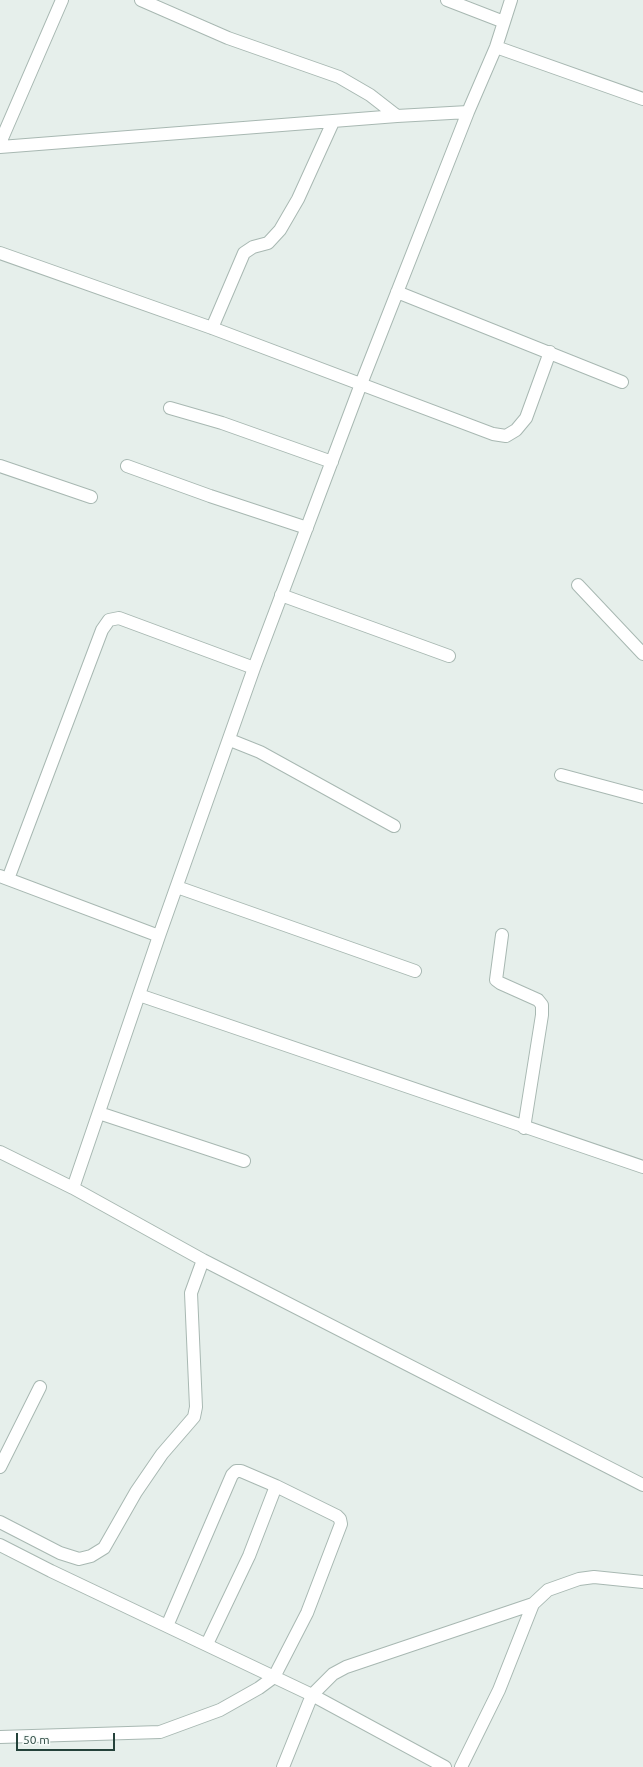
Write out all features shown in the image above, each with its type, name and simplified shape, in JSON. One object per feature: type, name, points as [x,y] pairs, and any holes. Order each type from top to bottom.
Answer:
[{"type":"street","points":[[0,143],[62,0]]},
{"type":"street","points":[[141,0],[228,38],[338,77],[370,95],[397,116]]},
{"type":"street","points":[[447,0],[504,22]]},
{"type":"street","points":[[73,1188],[159,936],[230,740],[254,668],[361,384],[468,112],[496,47],[511,0]]},
{"type":"street","points":[[496,47],[643,99]]},
{"type":"street","points":[[0,147],[397,116],[468,112]]},
{"type":"street","points":[[212,328],[244,253],[253,247],[268,243],[280,230],[298,199],[333,122]]},
{"type":"street","points":[[0,253],[212,328],[494,434],[506,436],[516,430],[526,418],[550,352]]},
{"type":"street","points":[[397,292],[622,382]]},
{"type":"street","points":[[170,408],[222,423],[332,462]]},
{"type":"street","points":[[0,466],[91,497]]},
{"type":"street","points":[[127,466],[210,496],[307,528]]},
{"type":"street","points":[[578,585],[643,654]]},
{"type":"street","points":[[281,595],[449,656]]},
{"type":"street","points":[[159,936],[4,878],[102,630],[109,620],[119,618],[254,668]]},
{"type":"street","points":[[230,740],[260,752],[394,826]]},
{"type":"street","points":[[561,775],[643,797]]},
{"type":"street","points":[[177,887],[415,971]]},
{"type":"street","points":[[502,935],[496,980],[538,1000],[542,1005],[542,1016],[524,1128]]},
{"type":"street","points":[[139,995],[524,1128],[643,1167]]},
{"type":"street","points":[[99,1113],[244,1161]]},
{"type":"street","points":[[0,1152],[73,1188],[203,1260],[643,1485]]},
{"type":"street","points":[[0,1522],[60,1553],[79,1559],[91,1556],[104,1548],[144,1479],[162,1454],[194,1417],[196,1406],[191,1293],[203,1260]]},
{"type":"street","points":[[0,1467],[40,1387]]},
{"type":"street","points":[[0,1737],[160,1732],[220,1710],[259,1688],[274,1677],[307,1613],[341,1524],[340,1519],[337,1516],[276,1486],[242,1471],[236,1471],[232,1476],[167,1626]]},
{"type":"street","points":[[207,1644],[249,1556],[276,1486]]},
{"type":"street","points":[[0,1545],[51,1571],[312,1695],[429,1763],[445,1767]]},
{"type":"street","points":[[51,1571],[60,1553]]},
{"type":"street","points":[[283,1767],[312,1695],[322,1683],[333,1674],[346,1667],[532,1604],[548,1590],[579,1579],[594,1577],[643,1582]]},
{"type":"street","points":[[461,1767],[499,1690],[532,1604]]}]
